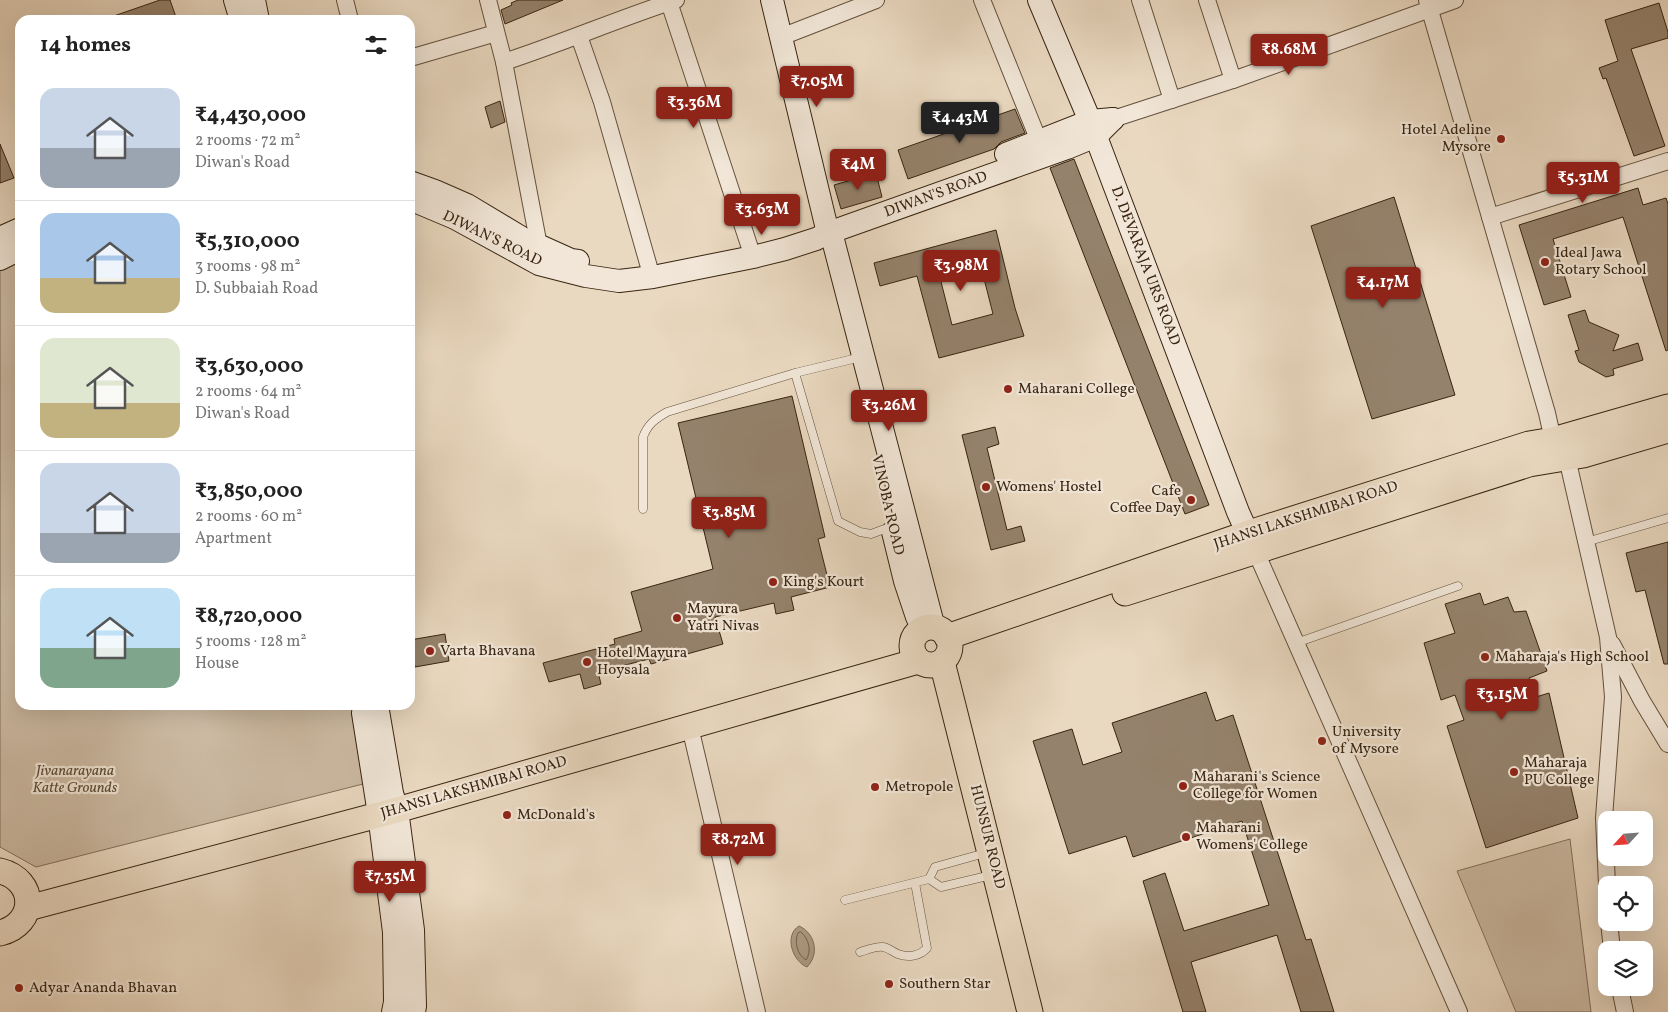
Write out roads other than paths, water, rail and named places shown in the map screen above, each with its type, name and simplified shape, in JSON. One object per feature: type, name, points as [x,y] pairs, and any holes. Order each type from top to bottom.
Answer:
[{"type":"main road","name":"JHANSI LAKSHMIBAI ROAD","points":[[27,901],[386,804],[690,727],[1251,543],[1529,464],[1560,449],[1668,407]]},
{"type":"main road","name":"JHANSI LAKSHMIBAI ROAD","points":[[1560,449],[1583,455],[1668,430]]},
{"type":"main road","name":"JHANSI LAKSHMIBAI ROAD","points":[[386,804],[932,647]]},
{"type":"main road","points":[[932,647],[980,866],[1016,1012]]},
{"type":"main road","name":"HUNSUR ROAD","points":[[932,647],[1030,1012]]},
{"type":"main road","points":[[0,872],[17,878],[23,886],[27,901],[24,918],[18,926],[0,933]]},
{"type":"street","points":[[235,0],[240,15]]},
{"type":"street","points":[[254,0],[257,15]]},
{"type":"street","points":[[345,0],[349,15]]},
{"type":"street","points":[[488,0],[504,62],[539,246]]},
{"type":"street","name":"VINOBA ROAD","points":[[772,0],[827,229],[833,240],[932,647]]},
{"type":"street","points":[[781,37],[846,5],[876,0]]},
{"type":"street","points":[[982,0],[1042,149]]},
{"type":"street","name":"D. DEVARAJA URS ROAD","points":[[1038,0],[1093,129],[1251,543]]},
{"type":"street","points":[[1140,0],[1172,100]]},
{"type":"street","points":[[1207,0],[1233,80]]},
{"type":"street","points":[[1113,120],[1233,80],[1428,4],[1454,0]]},
{"type":"street","points":[[504,62],[579,36],[648,4],[672,1],[749,245]]},
{"type":"street","points":[[1428,4],[1547,413],[1560,449],[1586,542],[1608,637],[1613,696],[1604,818],[1607,876]]},
{"type":"street","points":[[415,57],[496,33]]},
{"type":"street","points":[[579,36],[602,102],[649,267]]},
{"type":"street","name":"DIWAN'S ROAD","points":[[415,201],[455,218],[539,264],[586,276],[619,281],[652,277],[785,250],[816,239],[827,229],[1042,149],[1113,120]]},
{"type":"street","points":[[1490,217],[1668,161]]},
{"type":"street","points":[[415,184],[467,205],[522,238],[571,260],[617,269],[649,267],[827,229]]},
{"type":"street","name":"VINOBA ROAD","points":[[827,229],[824,242],[905,581],[932,647]]},
{"type":"street","points":[[0,238],[15,232]]},
{"type":"street","points":[[0,259],[15,252]]},
{"type":"street","points":[[1251,543],[1459,1012]]},
{"type":"street","points":[[1608,637],[1642,701],[1668,744]]},
{"type":"street","points":[[362,710],[386,804],[413,930],[414,1012]]},
{"type":"street","points":[[377,710],[386,804],[394,932],[393,1012]]},
{"type":"street","points":[[690,727],[757,1012]]},
{"type":"street","points":[[1622,996],[1625,1012]]},
{"type":"lane","points":[[643,509],[643,437],[646,427],[654,419],[667,412],[795,373],[853,360]]},
{"type":"lane","points":[[795,373],[838,521],[860,532],[871,534],[892,526]]},
{"type":"lane","points":[[1586,542],[1668,518]]},
{"type":"lane","points":[[1296,643],[1458,586]]},
{"type":"lane","points":[[929,879],[941,887],[980,866]]},
{"type":"lane","points":[[845,900],[929,879],[935,867],[980,866]]},
{"type":"lane","points":[[860,952],[881,947],[898,954],[912,956],[924,952],[927,948],[915,883]]},
{"type":"water","points":[[799,926],[809,934],[814,944],[813,956],[807,967],[797,959],[792,948],[792,935]]},
{"type":"place","name":"Hotel Adeline Mysore","points":[[1501,139]]},
{"type":"place","name":"Ideal Jawa Rotary School","points":[[1545,262]]},
{"type":"place","name":"Maharani College","points":[[1008,389]]},
{"type":"place","name":"Womens' Hostel","points":[[986,487]]},
{"type":"place","name":"Cafe Coffee Day","points":[[1191,500]]},
{"type":"place","name":"King's Kourt","points":[[773,582]]},
{"type":"place","name":"Mayura Yatri Nivas","points":[[677,618]]},
{"type":"place","name":"Varta Bhavana","points":[[430,651]]},
{"type":"place","name":"Maharaja's High School","points":[[1485,657]]},
{"type":"place","name":"Hotel Mayura Hoysala","points":[[587,662]]},
{"type":"place","name":"University of Mysore","points":[[1322,741]]},
{"type":"place","name":"Maharaja PU College","points":[[1514,772]]},
{"type":"place","name":"Maharani's Science College for Women","points":[[1183,786]]},
{"type":"place","name":"Metropole","points":[[875,787]]},
{"type":"place","name":"McDonald's","points":[[507,815]]},
{"type":"place","name":"Maharani Womens' College","points":[[1186,837]]},
{"type":"place","name":"Southern Star","points":[[889,984]]},
{"type":"place","name":"Adyar Ananda Bhavan","points":[[19,988]]},
{"type":"park label","name":"Jivanarayana Katte Grounds","points":[[75,780]]}]
